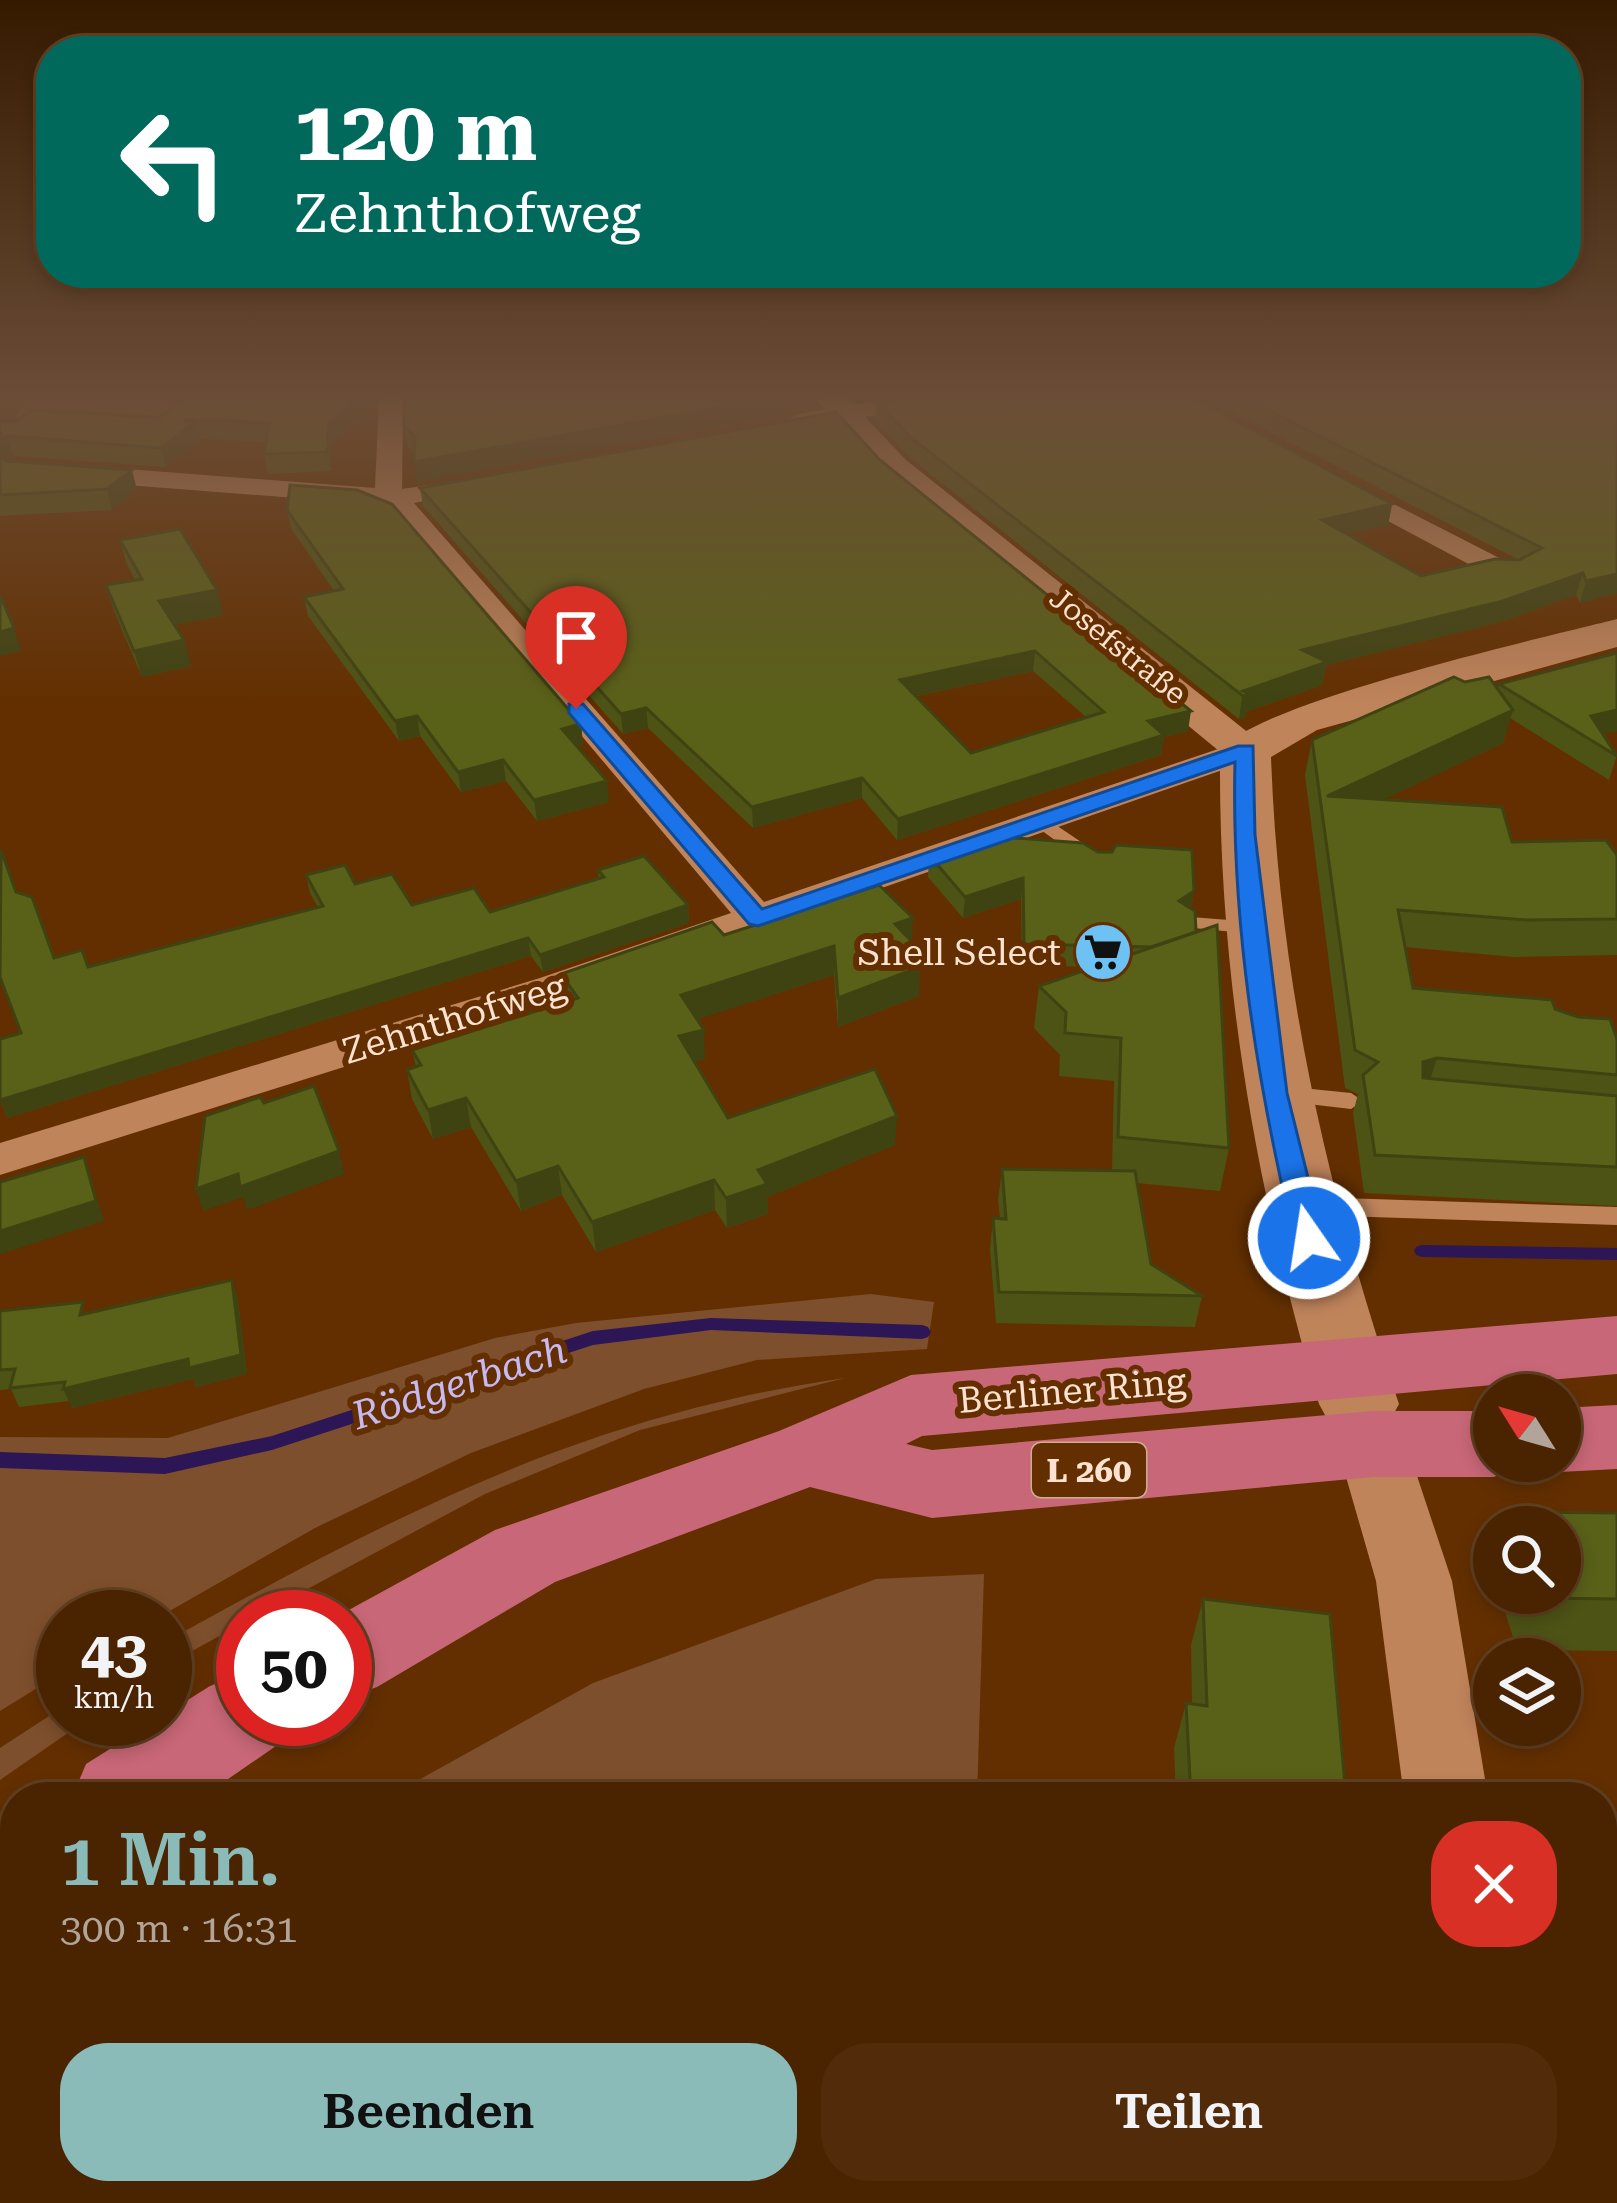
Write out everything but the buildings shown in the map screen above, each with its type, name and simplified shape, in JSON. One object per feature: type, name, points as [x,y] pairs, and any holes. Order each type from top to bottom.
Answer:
[{"type":"main road","points":[[1359,1404],[1301,1206],[1274,1093],[1244,835],[1246,751],[1300,720],[1617,633]]},
{"type":"main road","name":"L 260","points":[[372,1643],[525,1556],[808,1454],[932,1484],[1359,1404],[1617,1345]]},
{"type":"main road","name":"L 260","points":[[1359,1404],[1473,1438]]},
{"type":"main road","points":[[1581,1439],[1617,1436]]},
{"type":"main road","points":[[143,1782],[216,1734]]},
{"type":"street","points":[[397,502],[758,919]]},
{"type":"street","name":"Josefstraße","points":[[936,502],[1246,751]]},
{"type":"street","points":[[1372,502],[1503,572]]},
{"type":"street","name":"Zehnthofweg","points":[[0,1159],[758,919],[1246,751]]},
{"type":"street","points":[[1359,1404],[1414,1581],[1445,1782]]},
{"type":"lane","points":[[1042,820],[1102,866]]},
{"type":"lane","points":[[1191,923],[1254,928]]},
{"type":"lane","points":[[1274,1093],[1351,1101]]},
{"type":"lane","points":[[1301,1206],[1617,1216]]},
{"type":"shaded area","points":[[871,1294],[934,1302],[927,1349],[757,1360],[644,1389],[471,1453],[315,1528],[192,1598],[192,1590],[36,1590],[36,1689],[0,1711],[0,1437],[168,1438],[495,1338],[576,1323]]},
{"type":"shaded area","points":[[845,1378],[640,1430],[485,1494],[305,1590],[262,1590],[492,1477],[575,1445],[750,1395]]},
{"type":"shaded area","points":[[984,1574],[977,1782],[415,1782],[593,1683],[876,1579]]},
{"type":"shaded area","points":[[216,1615],[216,1638],[192,1651],[192,1628]]},
{"type":"shaded area","points":[[36,1725],[36,1746],[49,1746],[0,1780],[0,1748]]},
{"type":"waterway","name":"Rödgerbach","points":[[1422,1251],[1617,1254]]},
{"type":"waterway","name":"Rödgerbach","points":[[0,1460],[165,1466],[272,1443],[593,1338],[711,1324],[922,1332]]},
{"type":"place","name":"Shell Select","points":[[1103,952]]},
{"type":"route","points":[[576,709],[758,919],[1246,751],[1244,835],[1274,1093],[1309,1238]]}]
